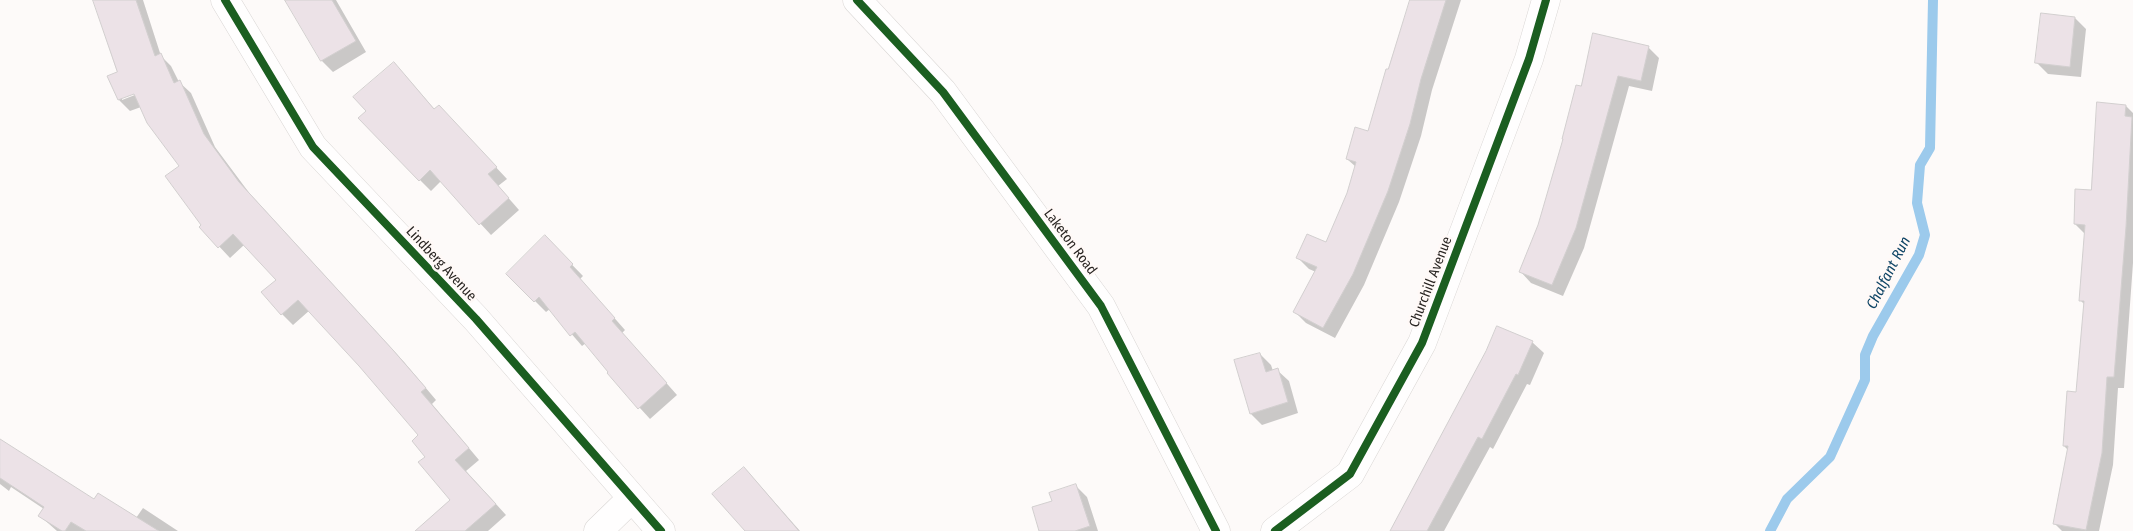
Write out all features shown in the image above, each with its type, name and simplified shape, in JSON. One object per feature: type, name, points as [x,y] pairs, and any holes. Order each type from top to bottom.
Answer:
[{"type":"street","name":"Lindberg Avenue","points":[[225,0],[313,147],[476,319],[661,531]]},
{"type":"street","name":"Laketon Road","points":[[857,0],[943,92],[1102,306],[1216,531]]},
{"type":"street","name":"Churchill Avenue","points":[[1275,531],[1350,474],[1422,343],[1529,58],[1546,0]]},
{"type":"street","points":[[598,531],[632,498]]},
{"type":"building","points":[[93,0],[136,0],[155,56],[161,53],[174,83],[180,80],[204,134],[239,182],[426,388],[421,392],[469,448],[455,460],[496,504],[465,531],[415,531],[450,500],[418,462],[425,457],[412,441],[418,435],[359,366],[298,300],[281,315],[261,292],[276,280],[233,234],[218,248],[199,227],[201,225],[165,176],[179,166],[147,123],[134,94],[118,100],[107,76],[117,72]]},
{"type":"building","points":[[285,0],[332,0],[356,41],[321,61]]},
{"type":"building","points":[[1410,0],[1446,0],[1421,79],[1410,124],[1388,191],[1353,274],[1323,328],[1293,312],[1317,267],[1296,258],[1307,234],[1326,242],[1347,193],[1356,162],[1346,159],[1355,127],[1368,131],[1386,69],[1388,69]]},
{"type":"building","points":[[2041,13],[2075,17],[2070,67],[2035,63]]},
{"type":"building","points":[[1593,33],[1649,46],[1641,81],[1618,76],[1576,228],[1552,285],[1519,272],[1538,225],[1563,139],[1576,85],[1581,86]]},
{"type":"building","points":[[394,62],[434,109],[439,105],[497,167],[488,174],[509,198],[479,225],[430,170],[419,181],[358,118],[366,111],[353,97]]},
{"type":"building","points":[[2097,102],[2126,105],[2125,116],[2132,117],[2126,227],[2114,377],[2107,377],[2102,453],[2086,530],[2053,524],[2068,446],[2063,446],[2067,391],[2076,392],[2084,301],[2079,301],[2085,225],[2074,224],[2075,189],[2091,190]]},
{"type":"building","points":[[545,235],[573,264],[570,267],[615,318],[612,321],[667,383],[638,409],[575,332],[570,336],[539,297],[534,302],[506,274]]},
{"type":"building","points":[[1497,326],[1533,341],[1518,375],[1516,374],[1482,439],[1478,437],[1427,531],[1390,531],[1486,351]]},
{"type":"building","points":[[1260,353],[1266,372],[1278,368],[1288,402],[1250,414],[1234,360]]},
{"type":"building","points":[[0,439],[94,499],[98,493],[159,531],[86,531],[71,522],[65,531],[62,531],[38,516],[44,507],[0,478]]},
{"type":"building","points":[[744,467],[799,531],[745,531],[712,494]]},
{"type":"building","points":[[1076,484],[1090,526],[1075,531],[1039,531],[1032,507],[1052,501],[1049,493]]},
{"type":"waterway","name":"Chalfant Run","points":[[1770,531],[1787,499],[1830,457],[1865,380],[1865,355],[1873,336],[1919,255],[1925,235],[1917,203],[1920,165],[1930,148],[1933,0]]},
{"type":"cycle path","points":[[225,0],[313,147],[476,319],[661,531]]},
{"type":"cycle path","points":[[857,0],[943,92],[1101,306],[1216,531]]},
{"type":"cycle path","points":[[1275,531],[1350,474],[1422,343],[1529,59],[1546,0]]}]
